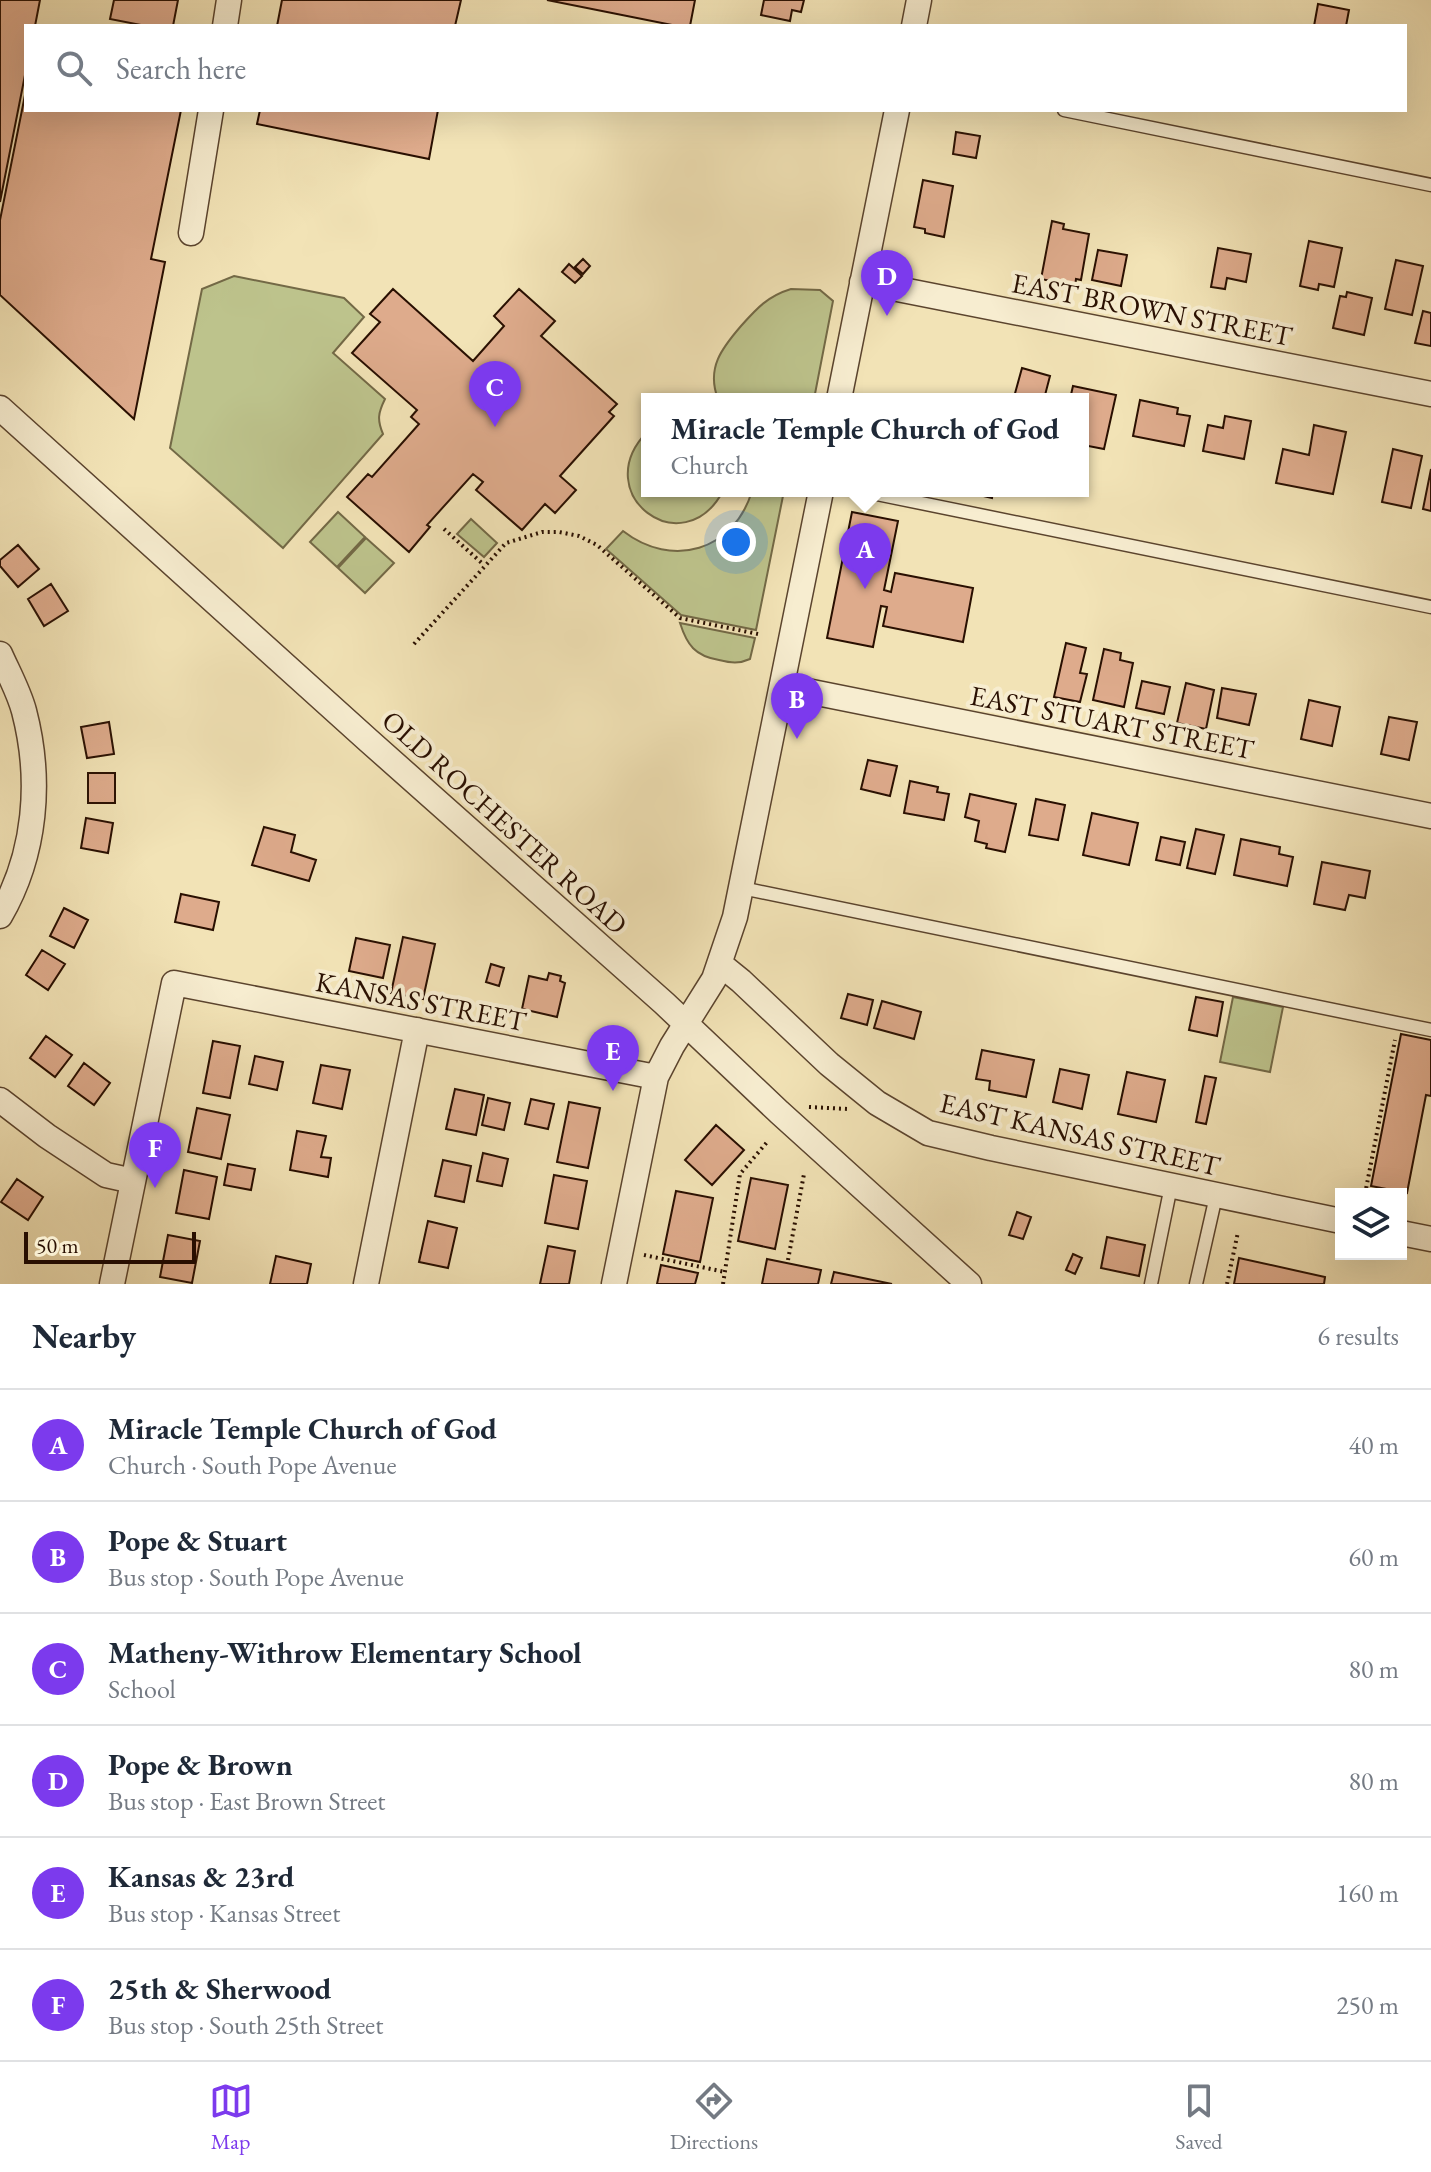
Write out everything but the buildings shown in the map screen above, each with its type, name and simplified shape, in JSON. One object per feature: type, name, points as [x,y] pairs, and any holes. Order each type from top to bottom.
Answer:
[{"type":"street","points":[[225,24],[229,0]]},
{"type":"street","points":[[914,24],[919,0]]},
{"type":"street","points":[[191,233],[211,112]]},
{"type":"street","points":[[840,393],[897,112]]},
{"type":"street","name":"EAST BROWN STREET","points":[[862,282],[1431,394]]},
{"type":"street","name":"OLD ROCHESTER ROAD","points":[[0,408],[687,1024],[969,1284]]},
{"type":"street","points":[[614,1284],[656,1077],[702,1001],[730,939],[820,497]]},
{"type":"street","points":[[0,654],[23,709],[34,765],[35,789],[26,856],[0,916]]},
{"type":"street","name":"EAST STUART STREET","points":[[782,686],[1431,816]]},
{"type":"street","name":"EAST KANSAS STREET","points":[[720,964],[829,1064],[877,1103],[928,1133],[1335,1220]]},
{"type":"street","name":"KANSAS STREET","points":[[133,1181],[174,983],[656,1077]]},
{"type":"street","points":[[366,1284],[417,1030]]},
{"type":"street","points":[[0,1100],[106,1175],[133,1181],[112,1284]]},
{"type":"street","points":[[1407,1234],[1431,1239]]},
{"type":"lane","points":[[1074,112],[1431,185]]},
{"type":"lane","points":[[900,497],[1431,607]]},
{"type":"lane","points":[[742,888],[1431,1030]]},
{"type":"lane","points":[[1151,1284],[1171,1186]]},
{"type":"lane","points":[[1196,1284],[1216,1196]]},
{"type":"path","points":[[444,529],[484,565]]},
{"type":"path","points":[[414,644],[506,543],[523,536],[559,532],[579,536],[597,545],[680,618],[758,634]]},
{"type":"path","points":[[1366,1188],[1395,1040]]},
{"type":"path","points":[[798,1107],[853,1109]]},
{"type":"path","points":[[723,1284],[740,1174],[768,1141]]},
{"type":"path","points":[[788,1260],[804,1174]]},
{"type":"path","points":[[1227,1284],[1238,1232]]},
{"type":"path","points":[[637,1254],[725,1272]]},
{"type":"green space","points":[[234,276],[344,298],[364,317],[333,353],[385,399],[379,416],[383,434],[283,548],[170,448],[202,289]]},
{"type":"green space","points":[[791,289],[820,290],[833,301],[815,393],[716,393],[715,368],[722,351],[758,308]]},
{"type":"green space","points":[[641,441],[641,497],[718,497],[706,513],[686,522],[666,522],[648,513],[634,498],[628,478],[631,455]]},
{"type":"green space","points":[[749,497],[783,497],[756,630],[681,615],[606,549],[623,531],[642,543],[661,549],[681,551],[699,548],[731,528]]},
{"type":"green space","points":[[338,512],[365,537],[337,567],[310,542]]},
{"type":"green space","points":[[471,519],[497,543],[484,557],[457,534]]},
{"type":"green space","points":[[366,538],[394,563],[365,593],[338,568]]},
{"type":"green space","points":[[680,623],[755,638],[750,659],[731,662],[704,656],[689,643]]},
{"type":"green space","points":[[1233,997],[1283,1007],[1270,1072],[1220,1062]]},
{"type":"place","name":"Pope & Brown","points":[[887,316]]},
{"type":"place","name":"Matheny-Withrow Elementary School","points":[[495,427]]},
{"type":"place","name":"Miracle Temple Church of God","points":[[865,589]]},
{"type":"place","name":"Pope & Stuart","points":[[797,739]]},
{"type":"place","name":"Kansas & 23rd","points":[[613,1091]]},
{"type":"place","name":"25th & Sherwood","points":[[155,1188]]}]
